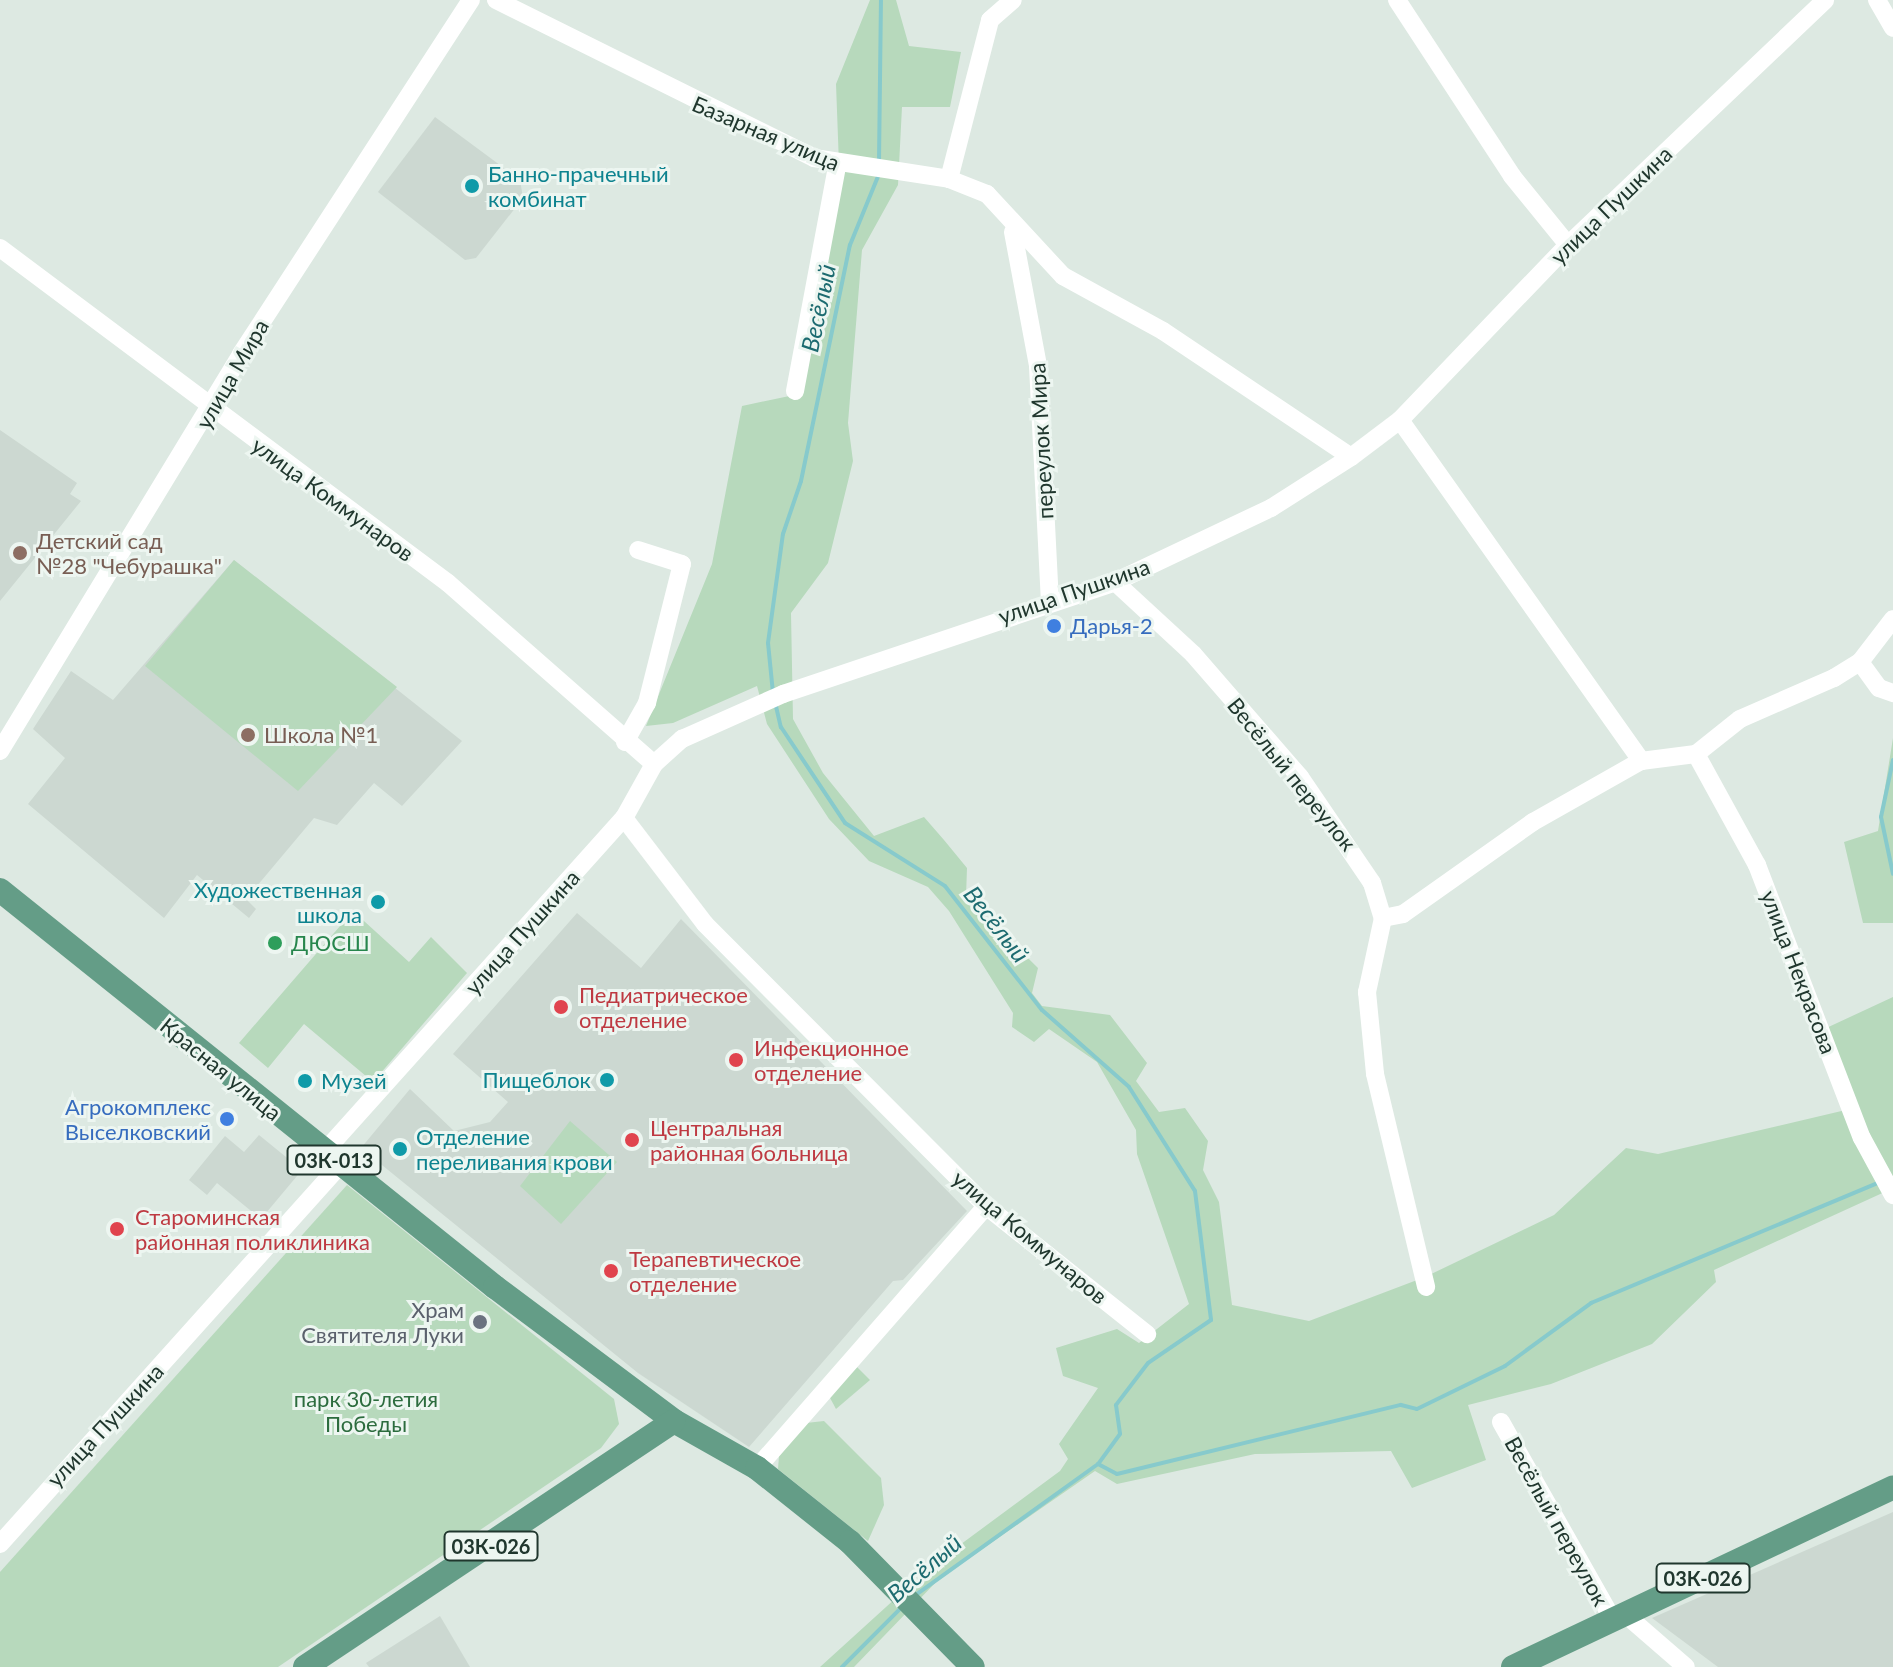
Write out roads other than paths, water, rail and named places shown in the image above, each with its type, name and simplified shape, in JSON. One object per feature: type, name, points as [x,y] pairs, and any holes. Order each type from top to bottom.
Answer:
[{"type":"main road","name":"Красная улица","points":[[0,890],[332,1158],[674,1421],[757,1468],[898,1591],[973,1667]]},
{"type":"main road","name":"03К-026","points":[[305,1667],[674,1421]]},
{"type":"main road","name":"03К-026","points":[[1513,1667],[1893,1487]]},
{"type":"street","name":"улица Мира","points":[[0,751],[213,410],[241,354],[471,0]]},
{"type":"street","name":"Базарная улица","points":[[496,0],[837,167],[949,179],[987,194],[1012,229],[1050,265],[1351,457]]},
{"type":"street","points":[[949,179],[990,20],[1013,0]]},
{"type":"street","points":[[1397,0],[1512,176],[1568,245]]},
{"type":"street","name":"улица Пушкина","points":[[0,1544],[624,818],[654,764],[682,739],[775,697],[1050,599],[1115,582],[1271,508],[1351,457],[1400,420],[1568,245],[1825,0]]},
{"type":"street","points":[[1877,0],[1893,28]]},
{"type":"street","points":[[795,391],[837,167]]},
{"type":"street","name":"переулок Мира","points":[[1012,229],[1028,284],[1050,599]]},
{"type":"street","name":"улица Коммунаров","points":[[0,248],[458,591],[625,742],[654,764]]},
{"type":"street","points":[[1028,284],[1033,270],[1050,265]]},
{"type":"street","points":[[1400,420],[1641,761]]},
{"type":"street","points":[[625,742],[647,703],[682,564],[638,550]]},
{"type":"street","name":"Весёлый переулок","points":[[1115,582],[1193,654],[1300,777],[1359,859],[1383,918]]},
{"type":"street","points":[[1426,1287],[1375,1074],[1367,992],[1383,918],[1403,914],[1533,822],[1641,761],[1696,754],[1740,719],[1860,662],[1893,619]]},
{"type":"street","points":[[1860,662],[1879,688],[1893,693]]},
{"type":"street","name":"улица Некрасова","points":[[1696,754],[1763,878],[1872,1161],[1891,1192]]},
{"type":"street","name":"улица Коммунаров","points":[[624,818],[705,924],[986,1206],[1147,1334]]},
{"type":"street","points":[[757,1468],[986,1206]]},
{"type":"street","name":"Весёлый переулок","points":[[1501,1422],[1620,1618],[1686,1667]]},
{"type":"waterway","name":"Весёлый","points":[[879,161],[881,0]]},
{"type":"waterway","name":"Весёлый","points":[[773,693],[768,643],[783,534],[801,481],[850,245],[879,174]]},
{"type":"waterway","name":"Весёлый","points":[[775,702],[781,727],[845,823],[945,886],[1042,1010],[1129,1087],[1195,1191],[1211,1320],[1148,1363],[1116,1405],[1120,1434],[1098,1464],[916,1595]]},
{"type":"waterway","points":[[1893,760],[1881,817],[1893,874]]},
{"type":"waterway","points":[[1098,1464],[1117,1474],[1401,1405],[1417,1409],[1505,1366],[1591,1303],[1880,1182]]},
{"type":"waterway","name":"Весёлый","points":[[842,1667],[903,1606]]},
{"type":"place","name":"Банно-прачечный комбинат","points":[[472,186]]},
{"type":"place","name":"Детский сад №28 \"Чебурашка\"","points":[[20,553]]},
{"type":"place","name":"Дарья-2","points":[[1054,626]]},
{"type":"place","name":"Школа №1","points":[[248,735]]},
{"type":"place","name":"Художественная школа","points":[[378,902]]},
{"type":"place","name":"ДЮСШ","points":[[275,943]]},
{"type":"place","name":"Педиатрическое отделение","points":[[561,1007]]},
{"type":"place","name":"Инфекционное отделение","points":[[736,1060]]},
{"type":"place","name":"Пищеблок","points":[[607,1080]]},
{"type":"place","name":"Музей","points":[[305,1081]]},
{"type":"place","name":"Агрокомплекс Выселковский","points":[[227,1119]]},
{"type":"place","name":"Центральная районная больница","points":[[632,1140]]},
{"type":"place","name":"Отделение переливания крови","points":[[400,1149]]},
{"type":"place","name":"Староминская районная поликлиника","points":[[117,1229]]},
{"type":"place","name":"Терапевтическое отделение","points":[[611,1271]]},
{"type":"place","name":"Храм Святителя Луки","points":[[480,1322]]},
{"type":"park label","name":"парк 30-летия Победы","points":[[366,1410]]}]
